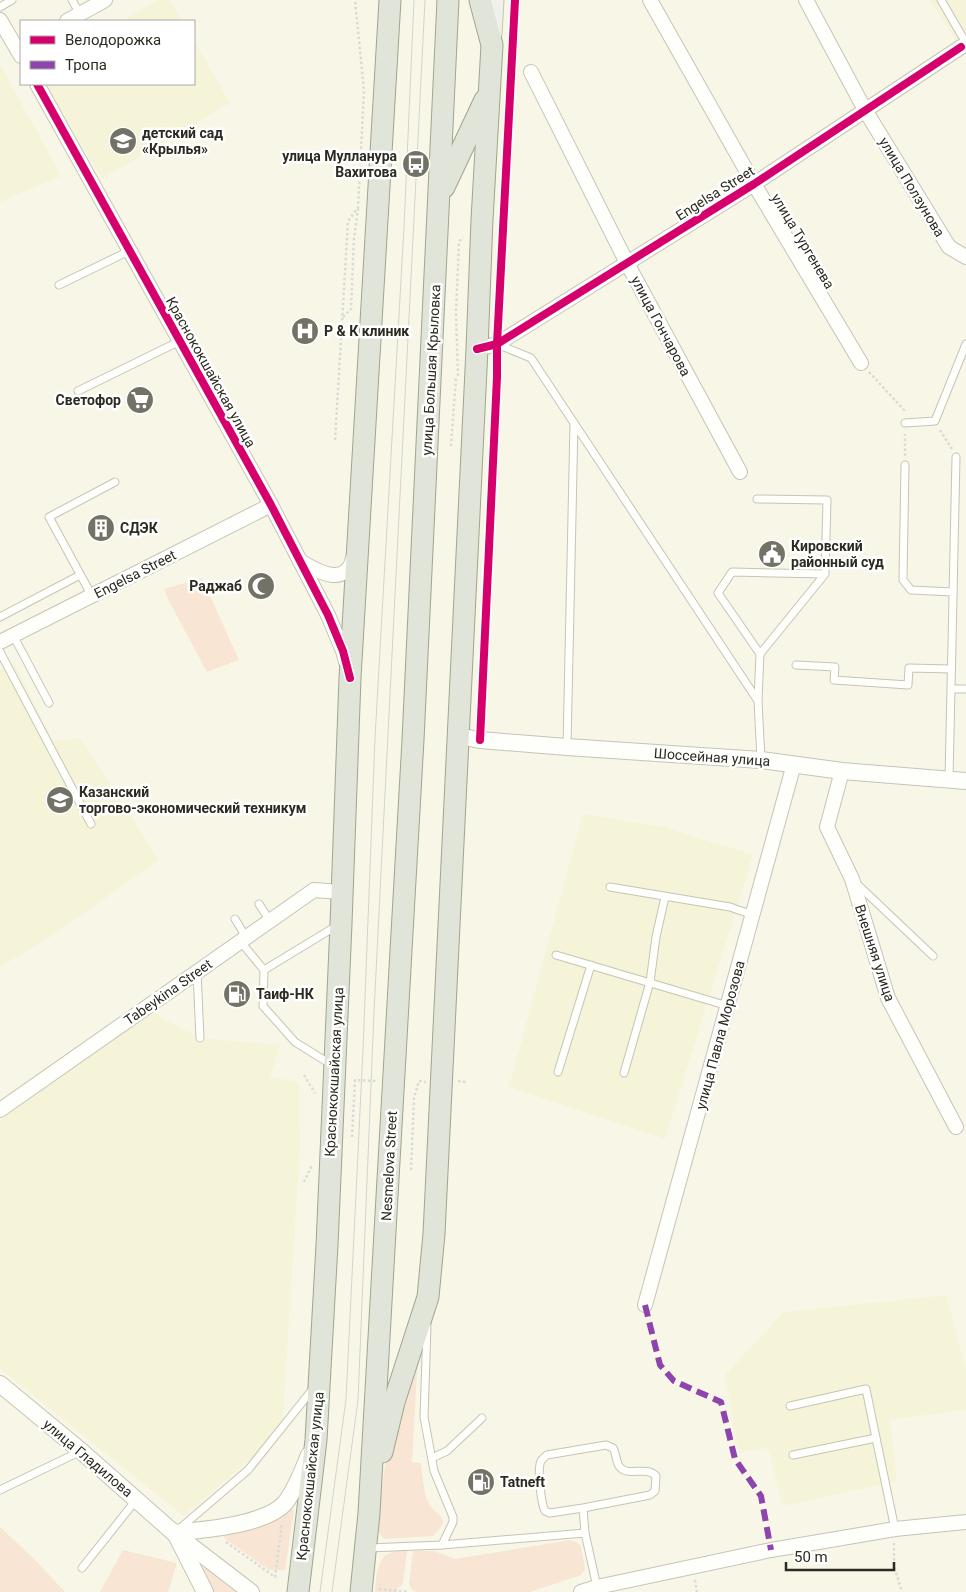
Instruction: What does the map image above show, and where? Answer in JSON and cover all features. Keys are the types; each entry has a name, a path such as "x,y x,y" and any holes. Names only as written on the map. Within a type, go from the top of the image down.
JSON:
{"main road":[{"path":"350,678 390,0"},
{"name":"улица Большая Крыловка","path":"413,740 448,0"},
{"path":"480,0 492,45"},
{"path":"369,1513 394,1402 428,1297 434,1234 458,736 487,347 482,220 494,0"},
{"path":"440,196 490,90"},
{"name":"Краснококшайская улица","path":"298,1592 316,1440 341,924 350,678"},
{"name":"Nesmelova Street","path":"368,1590 365,1548 369,1513 413,740"}],"street":[{"path":"69,20 105,0"},
{"name":"улица Тургенева","path":"650,0 754,184 861,363"},
{"name":"улица Ползунова","path":"806,0 865,110 949,247 966,257"},
{"path":"0,20 20,51"},
{"name":"Engelsa Street","path":"487,347 754,184 964,45"},
{"name":"улица Гончарова","path":"531,72 627,263 740,472"},
{"name":"Краснококшайская улица","path":"38,85 300,561 338,639 350,678"},
{"name":"Engelsa Street","path":"0,642 270,505"},
{"path":"300,561 324,574 339,574 346,570 353,560 358,519"},
{"name":"Шоссейная улица","path":"458,736 480,740 567,747 762,760 842,771 966,781"},
{"name":"улица Павла Морозова","path":"645,1306 794,764"},
{"name":"Внешняя улица","path":"842,771 827,827 852,879 888,998 956,1127"},
{"name":"Tabeykina Street","path":"0,1110 314,890 341,892"},
{"name":"улица Гладилова","path":"0,1384 82,1451 174,1533 251,1592"},
{"path":"205,1592 174,1533 217,1528 250,1521 266,1515 283,1505 295,1488 316,1440"},
{"path":"582,1592 597,1587 771,1550 895,1529 966,1522"}],"lane":[{"path":"0,7 12,0"},
{"path":"72,0 80,14"},
{"path":"940,0 964,45"},
{"path":"59,285 130,251"},
{"path":"78,390 180,341"},
{"path":"905,423 934,421 966,344"},
{"path":"487,347 531,358 758,701"},
{"path":"567,747 574,423"},
{"path":"949,780 956,457"},
{"path":"905,464 903,580 911,590 953,592"},
{"path":"92,596 49,517 115,482"},
{"path":"757,499 827,500 825,574 760,654 758,701 762,760"},
{"path":"760,654 718,593 732,572 825,574"},
{"path":"0,616 80,575"},
{"path":"13,636 49,704"},
{"path":"0,652 91,824"},
{"path":"796,665 835,667 834,680 908,685 909,668 951,669"},
{"path":"951,688 966,688"},
{"path":"852,879 933,956"},
{"path":"610,887 730,907 753,915"},
{"path":"624,1072 650,982 656,937 665,896"},
{"path":"259,904 270,920"},
{"path":"235,919 243,939 264,970 263,1006 295,1042 334,1066"},
{"path":"264,970 341,924"},
{"path":"556,955 728,1006"},
{"path":"558,1072 591,965"},
{"path":"197,972 200,1038"},
{"path":"428,1297 424,1417 434,1471 453,1516 453,1522 442,1545"},
{"path":"174,1533 248,1470 319,1382"},
{"path":"790,1406 866,1389 895,1529"},
{"path":"432,1458 447,1451 482,1418"},
{"path":"793,1455 876,1438"},
{"path":"606,1446 613,1448 621,1469 627,1471 650,1471 656,1476 655,1491 650,1495 584,1508 550,1513 545,1511 542,1504 540,1467 541,1460 547,1455 606,1446"},
{"path":"0,1490 82,1451"},
{"path":"82,1568 137,1500"},
{"path":"584,1508 585,1533 597,1587"},
{"path":"365,1548 442,1545 585,1533"}],"path":[{"path":"342,318 351,309 364,91 355,0"},
{"path":"480,740 496,387 487,347 515,0"},
{"path":"335,440 348,222 358,208"},
{"path":"456,314 459,242"},
{"path":"861,363 904,410 905,464"},
{"path":"451,446 456,376"},
{"path":"934,421 956,457"},
{"path":"304,1075 316,1093"},
{"path":"352,1137 355,1080 377,1081"},
{"path":"411,1170 414,1098"},
{"path":"304,1182 312,1165"},
{"path":"219,1536 275,1577 283,1517"},
{"path":"895,1529 894,1566 902,1592"},
{"path":"368,1590 408,1592"}],"shaded area":[{"path":"158,0 170,0 181,20 124,20"},
{"path":"930,0 966,0 966,52 957,42"},
{"name":"детский сад «Крылья»","path":"195,43 230,103 102,179 47,85 195,85"},
{"path":"0,64 61,176 0,202"},
{"path":"202,578 239,660 207,672 164,589"},
{"name":"Казанский торгово-экономический техникум","path":"14,663 53,740 81,739 159,860 47,939 0,967 0,670"},
{"path":"583,814 665,827 753,855 665,1139 509,1087"},
{"path":"150,1012 200,1038 280,1045 270,1077 299,1082 300,1148 282,1432 184,1516 0,1369 0,1121"},
{"path":"946,1295 966,1370 966,1410 890,1420 897,1481 783,1506 768,1448 738,1453 725,1375 784,1312"},
{"path":"418,1355 412,1462 421,1463 423,1483 428,1502 443,1520 433,1536 384,1539 376,1529 388,1445"},
{"path":"290,1505 294,1511 285,1570 269,1570 224,1538 224,1536"},
{"path":"0,1527 32,1557 65,1592 0,1592"},
{"path":"570,1540 581,1546 585,1569 581,1575 530,1592 417,1592 412,1590 409,1584 413,1551 434,1551 455,1559"},
{"path":"123,1550 177,1563 168,1592 100,1592"},
{"path":"398,1550 407,1551 403,1584 398,1588 397,1592 375,1592 380,1563 386,1555"},
{"path":"203,1568 236,1592 213,1592 202,1571"}],"tram line":[{"path":"320,1592 346,1399 363,1050 375,738 404,227 414,0"},
{"path":"332,1592 358,1400 374,1012 425,0"}],"marked path":[{"path":"645,1305 660,1365 674,1381 721,1402 735,1459 761,1496 771,1550"}],"cycle path":[{"path":"480,740 497,344 515,0"},
{"path":"477,349 497,344 754,184 961,47"},
{"path":"38,85 271,505 328,615 343,651 350,678"}],"place":[{"name":"детский сад «Крылья»","path":"123,141"},
{"name":"улица Мулланура Вахитова","path":"416,164"},
{"name":"Р & К клиник","path":"305,331"},
{"name":"Светофор","path":"140,400"},
{"name":"СДЭК","path":"101,528"},
{"name":"Кировский районный суд","path":"772,554"},
{"name":"Раджаб","path":"261,586"},
{"name":"Казанский торгово-экономический техникум","path":"60,800"},
{"name":"Таиф-НК","path":"237,994"},
{"name":"Tatneft","path":"481,1482"}]}
